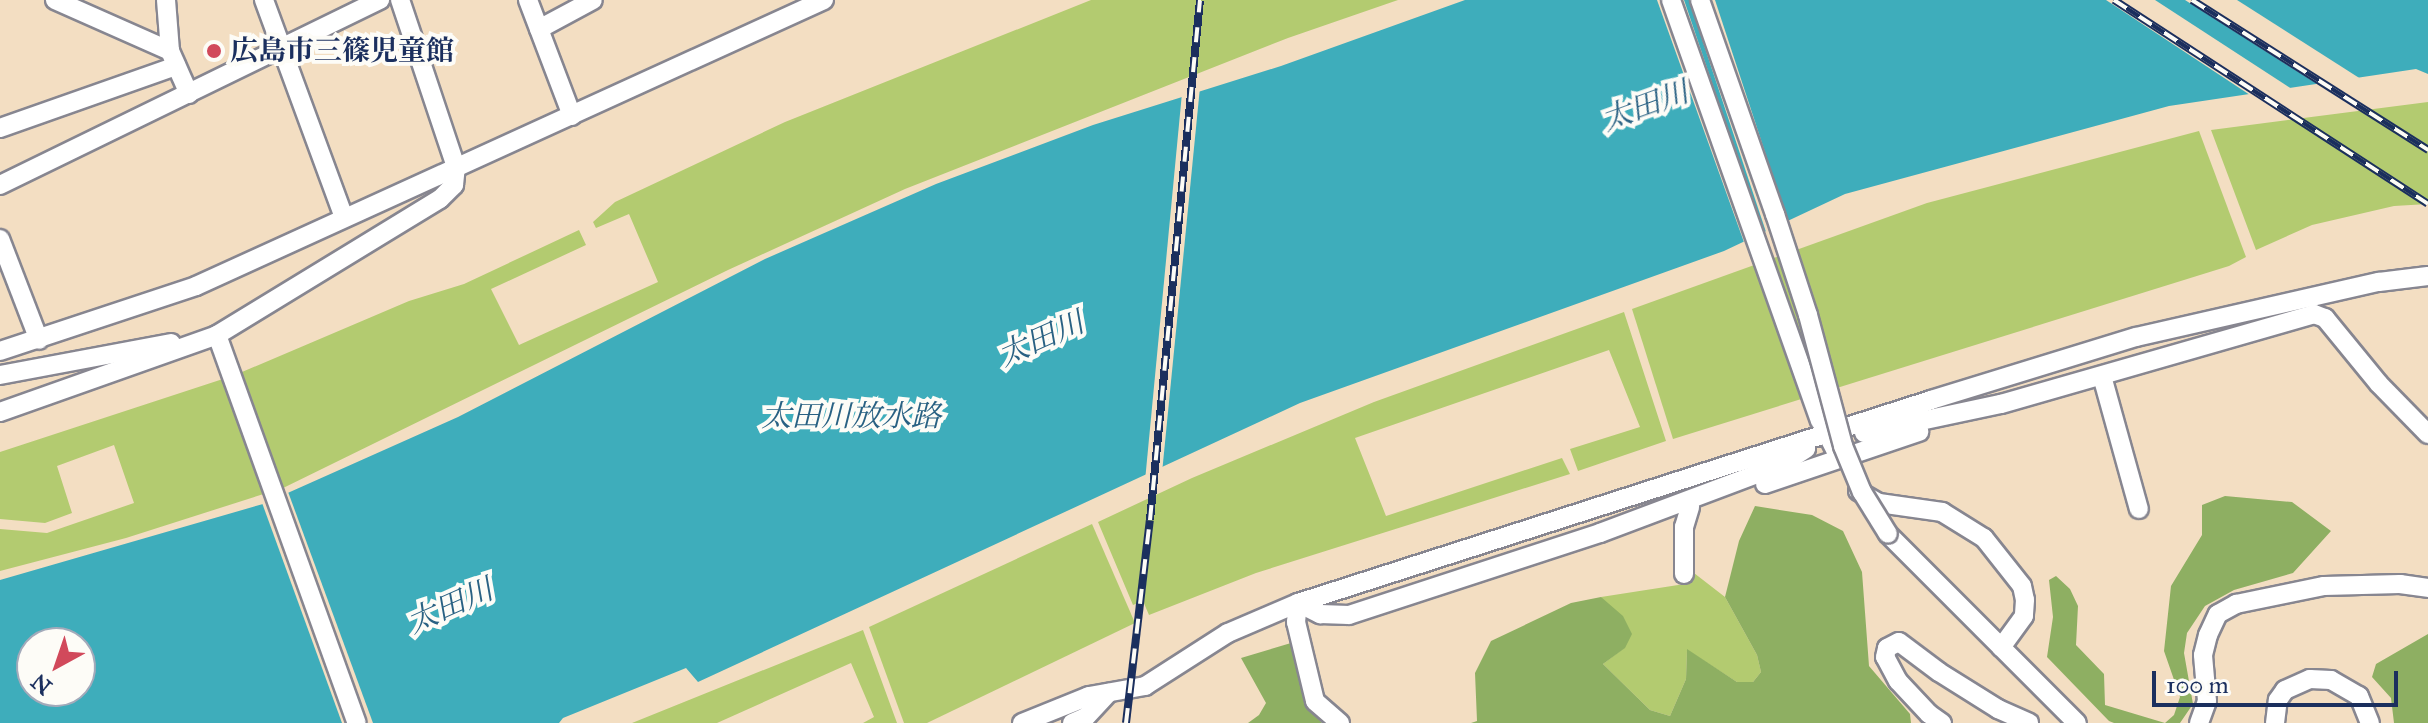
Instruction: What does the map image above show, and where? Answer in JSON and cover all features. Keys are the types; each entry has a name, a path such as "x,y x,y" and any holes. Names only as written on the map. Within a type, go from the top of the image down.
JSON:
{"street":[{"path":"55,0 173,58"},
{"path":"166,0 173,58 189,94"},
{"path":"264,0 344,217"},
{"path":"0,185 380,0"},
{"path":"0,412 220,342 440,199 454,185 456,167 400,0"},
{"path":"528,0 572,116"},
{"path":"539,29 593,0"},
{"path":"1671,0 1832,443 1854,487 1865,498 1942,512 1984,538 2014,574 2025,600 2024,616 2001,648"},
{"path":"1700,0 1794,272 1843,446 1862,492 1888,534 2077,723"},
{"path":"0,351 196,286 817,1"},
{"path":"0,128 173,58"},
{"path":"0,239 7,275 39,340"},
{"path":"1600,533 1832,443 2136,337 2379,282 2428,276"},
{"path":"1298,603 1320,614 1349,615 2001,404 2314,314 2325,318 2379,384 2428,434"},
{"path":"0,375 220,342"},
{"path":"220,342 357,723"},
{"path":"2102,376 2139,509"},
{"path":"1022,723 1058,706 1145,686 1228,633 1298,603 1864,433 2001,404"},
{"path":"1684,574 1684,527 1690,507"},
{"path":"2199,723 2207,701 2203,655 2218,614 2236,604 2324,586 2400,584 2428,588"},
{"path":"1298,603 1296,622 1315,701 1340,723"},
{"path":"1942,723 1929,714 1898,681 1885,657 1887,648 1899,642 1939,672 1998,709 2029,723"},
{"path":"2275,723 2278,700 2285,690 2310,679 2331,680 2359,696 2370,723"},
{"path":"1072,723 1086,717 1108,693"}],"green space":[{"path":"1091,0 1398,0 1288,38 905,189 728,270 277,491 235,375 409,301 464,284 579,230 586,245 491,289 519,345 658,282 629,214 596,228 593,222 615,202 785,122"},
{"path":"2428,102 2428,204 2394,206 2312,225 2256,250 2211,130"},
{"path":"2199,131 2246,257 2229,266 1673,439 1632,309 1927,203"},
{"path":"1624,312 1666,441 1578,471 1570,449 1640,427 1609,350 1355,438 1386,516 1562,458 1570,474 1256,573 1149,615 1143,601 1133,605 1098,522 1192,478 1374,402"},
{"path":"229,377 270,492 126,538 0,571 0,529 47,533 134,503 114,445 57,466 72,513 45,523 0,519 0,452"},
{"path":"2225,496 2292,502 2331,531 2293,573 2234,590 2205,606 2187,633 2184,653 2193,704 2180,723 2165,723 2174,715 2180,697 2164,651 2171,586 2202,535 2202,505"},
{"path":"1755,506 1812,515 1843,531 1862,572 1869,666 1910,714 1911,723 1471,723 1477,721 1475,673 1491,641 1571,603 1601,597 1623,616 1632,634 1625,648 1603,664 1650,710 1670,716 1686,679 1687,649 1737,682 1753,682 1761,672 1757,655 1725,597 1739,541"},
{"path":"1092,524 1135,623 927,723 904,723 869,627"},
{"path":"1694,573 1725,597 1757,655 1761,672 1753,682 1737,682 1687,650 1686,679 1670,716 1650,710 1603,664 1624,648 1601,597 1691,583"},
{"path":"2056,576 2070,589 2078,606 2076,645 2104,674 2105,705 2165,723 2109,721 2047,657 2053,617 2049,580"},
{"path":"863,630 897,723 863,723 874,717 851,663 717,723 632,723"},
{"path":"2428,634 2428,723 2394,723 2391,698 2372,677 2376,664"},
{"path":"1291,643 1314,714 1322,723 1248,723 1259,715 1266,703 1241,658"}],"water":[{"name":"太田川放水路","path":"1465,0 2428,0 2428,74 2416,69 2169,106 1845,194 1724,251 1300,403 698,682 686,668 563,718 559,723 0,723 0,580 263,504 458,417 765,259 936,184 1093,125 1281,66"}],"pier":[{"path":"1657,0 1684,0 1764,236 1745,245"},
{"path":"1689,0 1715,0 1789,225 1767,235"},
{"path":"2106,0 2155,0 2295,91 2253,97"},
{"path":"2185,0 2237,0 2364,81 2322,87"},
{"path":"1200,87 1162,473 1145,481 1182,93"},
{"path":"287,489 373,723 342,723 261,500"}],"railway":[{"path":"1126,723 1150,520 1200,0"},
{"path":"2114,0 2428,204"},
{"path":"2192,0 2428,150"}],"place":[{"name":"広島市三篠児童館","path":"214,51"}],"water label":[{"name":"太田川","path":"1645,106"},
{"name":"太田川","path":"1041,339"},
{"name":"太田川","path":"450,606"}]}
